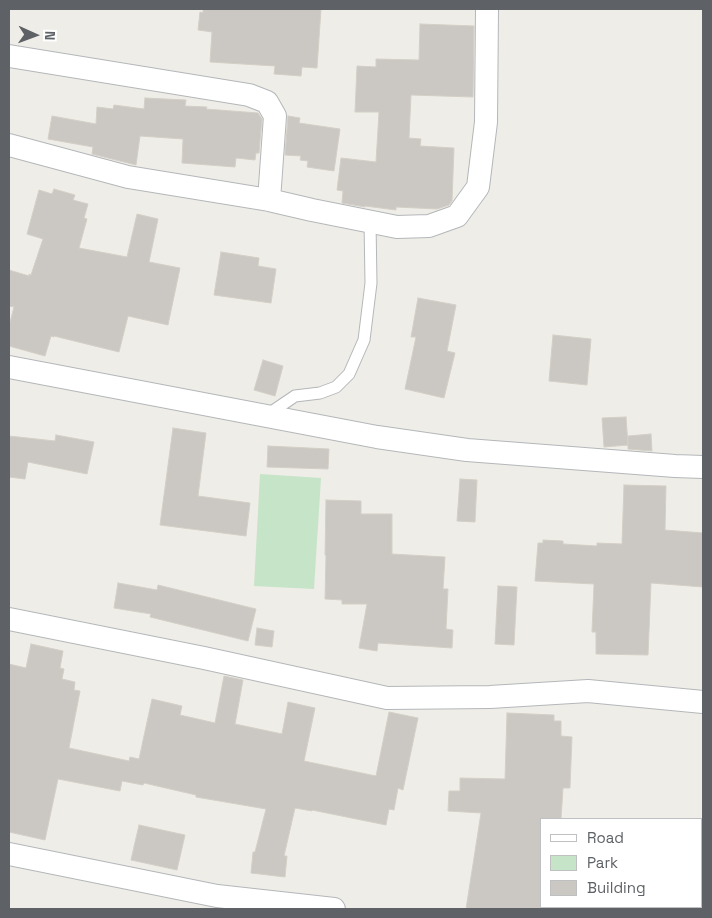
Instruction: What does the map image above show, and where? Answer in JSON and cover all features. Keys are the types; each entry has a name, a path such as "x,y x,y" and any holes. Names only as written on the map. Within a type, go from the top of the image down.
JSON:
{"street":[{"path":"9,145 128,177 270,200 397,227 429,226 457,216 478,187 486,122 487,9"},
{"path":"9,56 248,95 267,102 275,116 270,200"},
{"path":"9,367 377,437 467,450 703,467"},
{"path":"9,620 204,658 386,698 490,696 588,691 703,702"},
{"path":"9,854 217,896 334,909"}],"lane":[{"path":"266,416 295,396 320,393 336,387 348,374 364,340 371,283 370,222"}],"green space":[{"path":"260,474 321,478 314,589 254,586"}],"building":[{"path":"203,9 321,9 317,68 302,67 301,76 274,74 275,66 210,62 212,32 198,30 200,12 203,13"},
{"path":"420,24 474,26 473,97 411,95 409,138 421,139 420,146 454,148 452,201 449,205 437,209 396,207 396,210 342,203 343,191 337,190 341,158 376,162 379,112 355,112 357,66 376,67 376,59 419,60"},
{"path":"145,98 186,100 185,106 258,113 262,119 259,153 256,153 255,160 236,158 235,167 182,163 183,139 140,136 136,165 92,154 93,147 48,139 52,116 96,124 97,107 113,109 114,105 144,109"},
{"path":"288,116 300,118 299,123 340,129 334,171 307,167 308,161 300,160 301,156 285,155"},
{"path":"54,189 75,195 73,200 88,204 84,218 87,219 79,248 127,257 137,214 158,219 149,262 180,268 168,325 128,316 119,352 54,336 51,336 45,356 9,346 9,326 14,307 9,306 9,270 31,275 43,239 27,234 39,190 52,194"},
{"path":"221,252 259,258 258,266 276,269 271,303 214,295"},
{"path":"418,298 456,305 447,351 455,353 444,398 405,389 416,337 411,337"},
{"path":"553,335 591,339 587,385 549,381"},
{"path":"263,360 283,366 275,396 254,390"},
{"path":"626,417 628,445 604,447 602,418"},
{"path":"173,428 206,433 198,496 250,503 246,536 160,525"},
{"path":"651,434 652,451 628,449 628,436"},
{"path":"56,435 94,442 87,474 28,462 25,479 9,477 9,436 55,441"},
{"path":"268,446 329,449 328,469 267,467"},
{"path":"460,479 477,480 475,522 457,521"},
{"path":"624,485 666,486 665,530 703,533 703,587 651,583 648,655 596,654 596,632 592,632 594,584 535,581 538,543 543,543 543,540 563,541 563,544 597,546 597,543 622,544"},
{"path":"326,500 361,501 361,514 392,514 392,554 445,557 443,589 448,589 446,629 453,630 452,648 378,643 377,651 359,648 367,604 342,604 342,600 325,599"},
{"path":"118,583 157,590 158,585 256,609 248,641 150,617 151,614 114,608"},
{"path":"498,586 517,587 514,645 495,644"},
{"path":"257,628 274,631 272,647 255,645"},
{"path":"31,644 63,651 60,668 64,669 62,679 75,682 74,690 80,691 69,748 129,761 130,757 139,759 152,699 182,706 180,715 215,723 224,676 243,680 235,724 282,734 288,702 315,708 304,761 376,776 389,712 418,718 403,790 398,788 394,810 389,809 386,825 295,808 284,856 287,856 285,877 251,873 253,852 255,852 266,809 196,797 196,795 144,783 143,785 122,781 120,791 58,779 45,840 9,832 9,664 26,668"},
{"path":"507,713 554,715 554,721 561,721 561,736 572,737 570,788 563,788 561,818 540,818 541,909 466,909 481,813 448,811 449,791 460,791 460,778 505,779"},
{"path":"139,825 185,835 177,870 131,860"}]}
